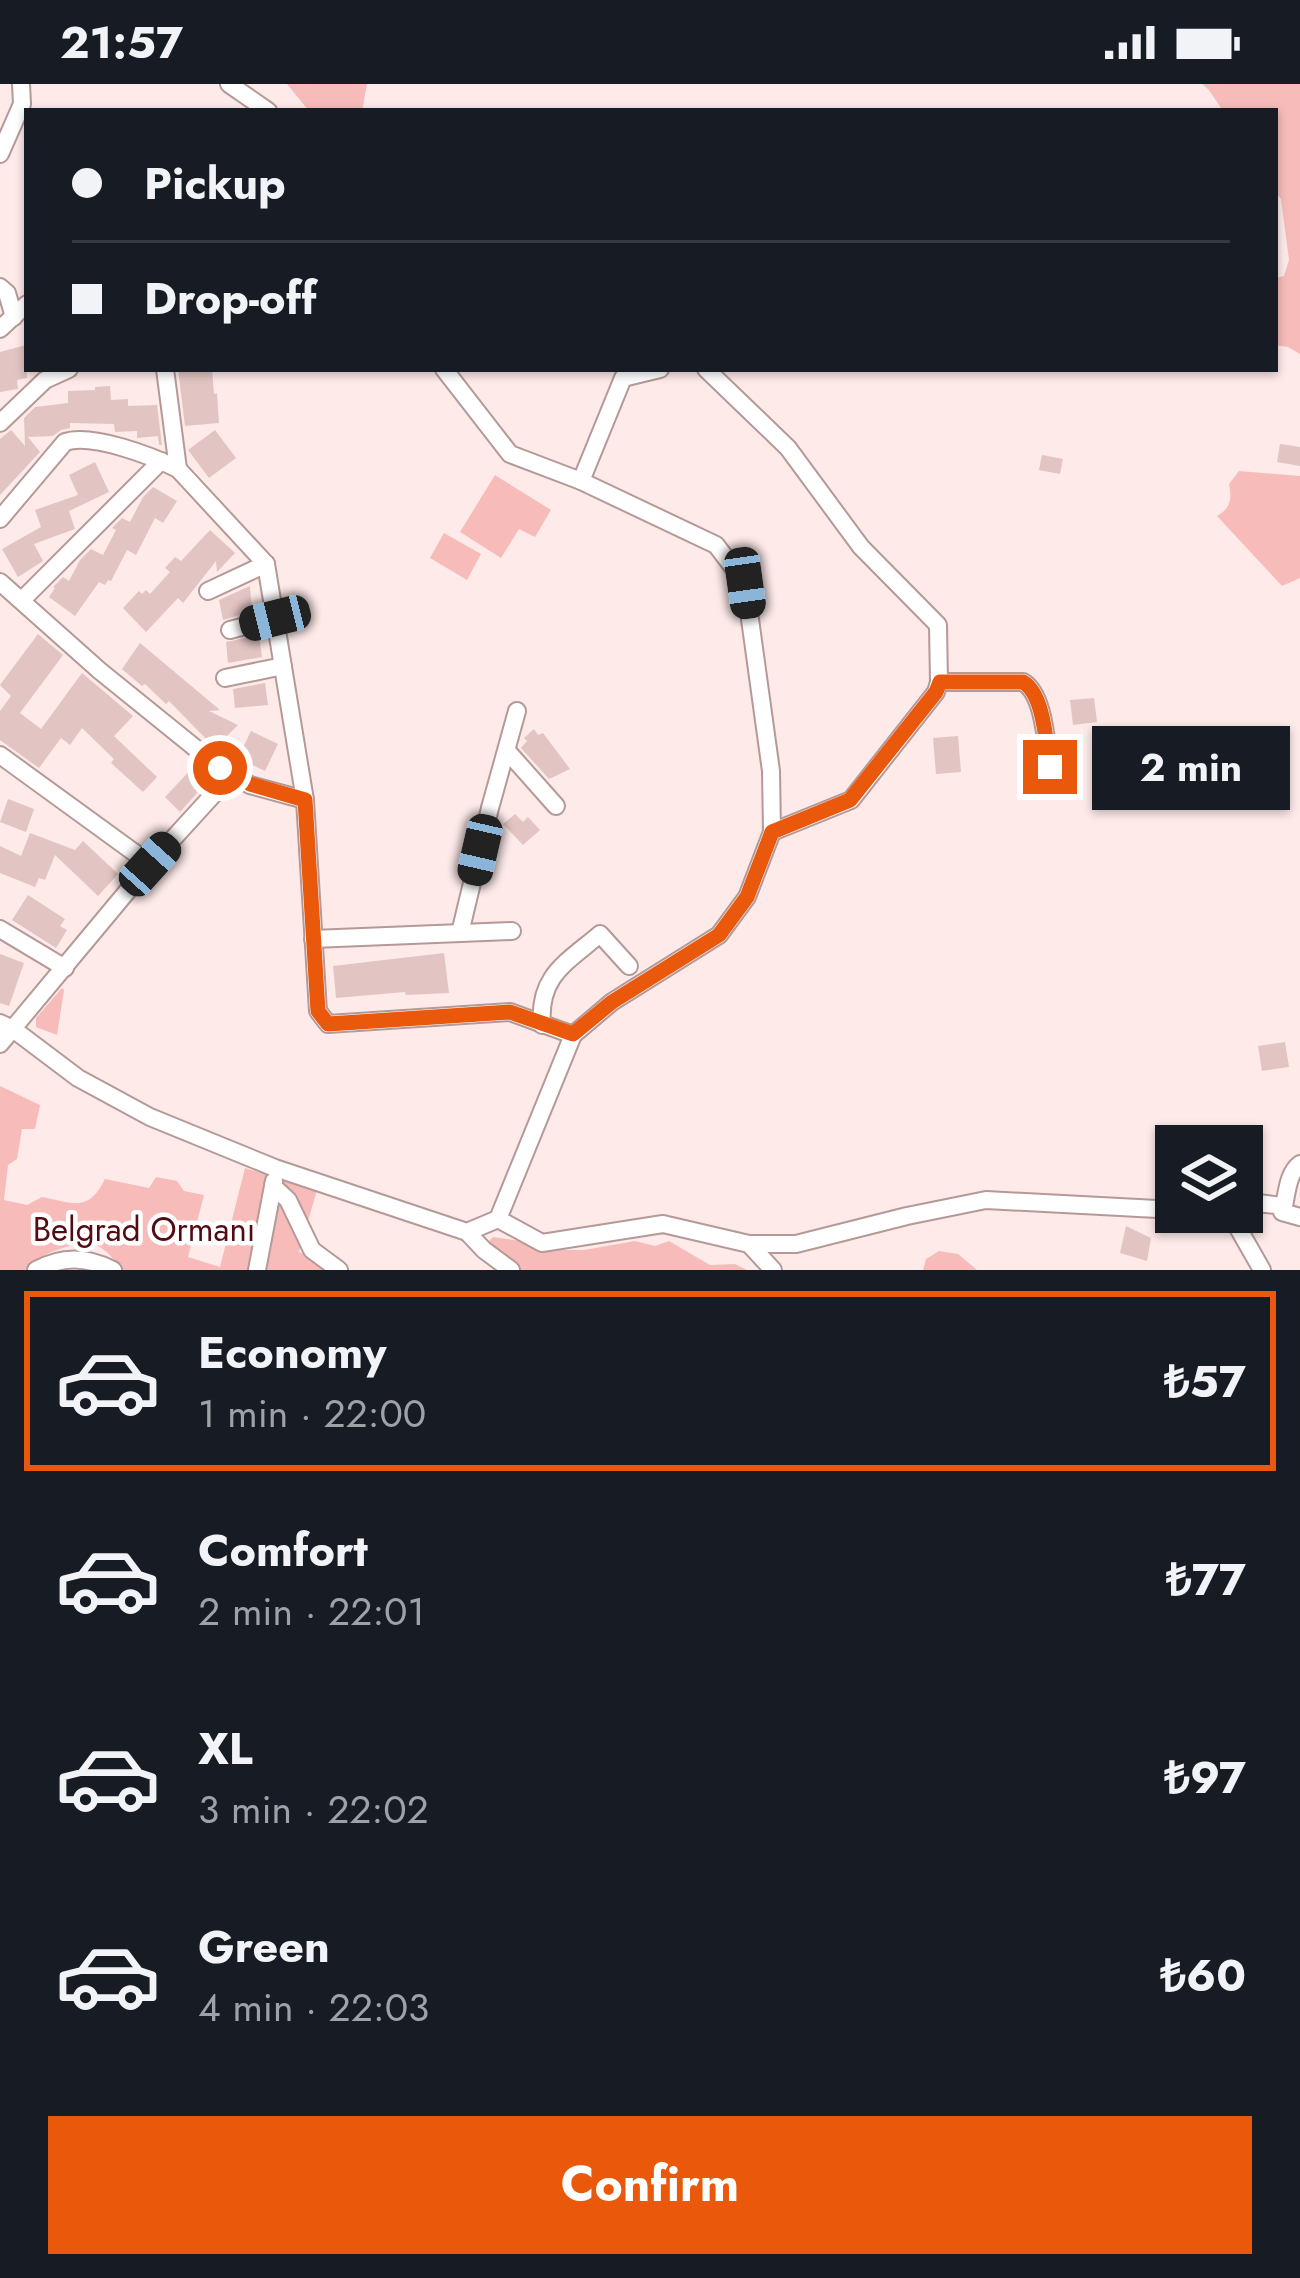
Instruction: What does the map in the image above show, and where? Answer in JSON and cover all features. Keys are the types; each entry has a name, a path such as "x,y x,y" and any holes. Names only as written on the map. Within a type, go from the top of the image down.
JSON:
{"street":[{"path":"0,154 22,104 20,84"},
{"path":"229,84 264,108"},
{"path":"0,287 7,293 14,316"},
{"path":"0,423 45,380 62,372"},
{"path":"165,372 170,465"},
{"path":"446,372 510,454 581,481 716,545 745,583 771,771 772,832 747,897 719,935 612,1002 573,1034 498,1219 467,1232"},
{"path":"581,481 622,378 647,372"},
{"path":"709,372 788,448 861,547 938,625 940,682 936,692 850,800 772,832"},
{"path":"0,519 64,442 76,438 170,465 266,564 305,800 318,1011 328,1024 510,1012 573,1034"},
{"path":"22,599 170,465"},
{"path":"208,591 266,564"},
{"path":"0,582 220,768 250,784 305,800"},
{"path":"230,629 275,618"},
{"path":"225,678 283,666"},
{"path":"940,682 1030,685 1037,696 1050,767"},
{"path":"460,933 517,711"},
{"path":"508,752 556,806"},
{"path":"0,755 150,864"},
{"path":"0,1044 6,1026 65,968 150,864 232,775"},
{"path":"0,929 65,968"},
{"path":"314,939 512,932"},
{"path":"542,1025 540,1002 555,972 600,934 629,966"},
{"path":"6,1026 78,1078 274,1177 467,1232 512,1270"},
{"path":"1300,1164 1288,1184 1282,1212 1300,1217"},
{"path":"257,1270 274,1177"},
{"path":"274,1177 311,1250 339,1270"},
{"path":"498,1219 542,1243 663,1224 749,1244 796,1244 986,1200 1155,1209"},
{"path":"1263,1204 1284,1206"},
{"path":"1242,1233 1262,1270"},
{"path":"749,1244 773,1270"},
{"path":"36,1270 56,1260 91,1260 112,1270"}],"green space":[{"path":"287,84 367,84 363,108 307,108"},
{"path":"1202,84 1300,84 1300,354 1278,345 1278,277 1284,276 1289,260 1278,195 1278,108 1221,108"},
{"path":"1239,471 1300,476 1300,578 1282,586 1217,516 1228,506 1229,484"},
{"path":"495,475 551,510 535,537 519,529 501,558 460,532"},
{"path":"444,533 481,554 467,580 430,558"},
{"path":"62,988 57,1035 36,1027 36,1018"},
{"name":"Belgrad Ormanı","path":"0,1086 40,1105 35,1129 22,1129 17,1159 8,1165 4,1200 27,1205 42,1197 79,1203 92,1197 105,1179 149,1188 156,1177 177,1181 184,1191 204,1195 188,1257 220,1267 245,1168 317,1190 299,1252 333,1270 122,1270 102,1249 88,1244 50,1253 25,1270 0,1270"},
{"path":"493,1237 553,1250 635,1241 655,1246 669,1241 710,1265 735,1264 747,1270 520,1270 494,1251 489,1241"},
{"path":"939,1251 958,1254 977,1270 923,1270 926,1259"}],"building":[{"path":"24,346 27,378 17,380 18,389 0,392 0,352"},
{"path":"178,372 212,372 219,423 185,426"},
{"path":"110,386 111,400 128,399 128,406 157,405 162,445 158,436 137,438 137,431 115,432 114,424 70,423 70,428 53,436 28,437 40,452 0,495 0,439 11,430 25,446 24,418 35,407 68,403 68,391"},
{"path":"215,430 236,458 209,478 188,450"},
{"path":"1280,444 1300,447 1300,466 1277,462"},
{"path":"1042,455 1063,459 1060,474 1039,470"},
{"path":"95,462 109,492 69,511 75,529 34,544 43,561 18,577 2,549 41,527 35,510 78,495 69,475"},
{"path":"153,487 177,501 163,523 155,518 136,555 127,550 111,581 99,582 75,616 49,597 63,577 69,581 91,549 103,555 116,530 112,528 122,518 130,522"},
{"path":"210,530 235,553 217,572 216,561 183,603 178,598 146,632 123,608 139,591 150,594 170,572 165,568 175,557 181,561"},
{"path":"250,586 252,611 223,620 219,600"},
{"path":"38,634 63,655 20,713 41,729 82,673 133,716 114,736 157,777 143,792 82,728 70,745 61,738 39,768 0,740 0,711 11,696 0,685"},
{"path":"259,635 262,657 228,663 226,642"},
{"path":"140,643 220,710 209,711 238,725 215,748 169,701 166,704 122,669"},
{"path":"265,683 268,705 235,708 233,689"},
{"path":"1094,698 1097,722 1073,725 1070,700"},
{"path":"534,729 538,735 543,733 570,769 549,779 521,748"},
{"path":"251,731 278,744 265,771 238,758"},
{"path":"958,736 961,772 936,774 933,738"},
{"path":"194,766 209,780 180,812 165,797"},
{"path":"8,799 34,809 26,832 0,822"},
{"path":"515,814 523,822 528,817 540,830 523,845 503,824"},
{"path":"30,833 75,850 83,841 118,874 98,896 55,855 45,880 39,878 35,887 0,873 0,846 21,856"},
{"path":"28,895 65,919 60,926 67,930 56,948 12,920"},
{"path":"444,953 449,993 336,998 333,966"},
{"path":"0,954 24,963 9,1006 0,1003"},
{"path":"1285,1042 1289,1067 1262,1071 1258,1046"},
{"path":"1126,1226 1151,1238 1147,1261 1120,1253"}],"route":[{"path":"220,768 250,784 305,800 318,1011 328,1024 510,1012 573,1034 612,1002 719,935 747,897 772,832 850,800 940,682 1030,685 1037,696 1050,767"}]}
